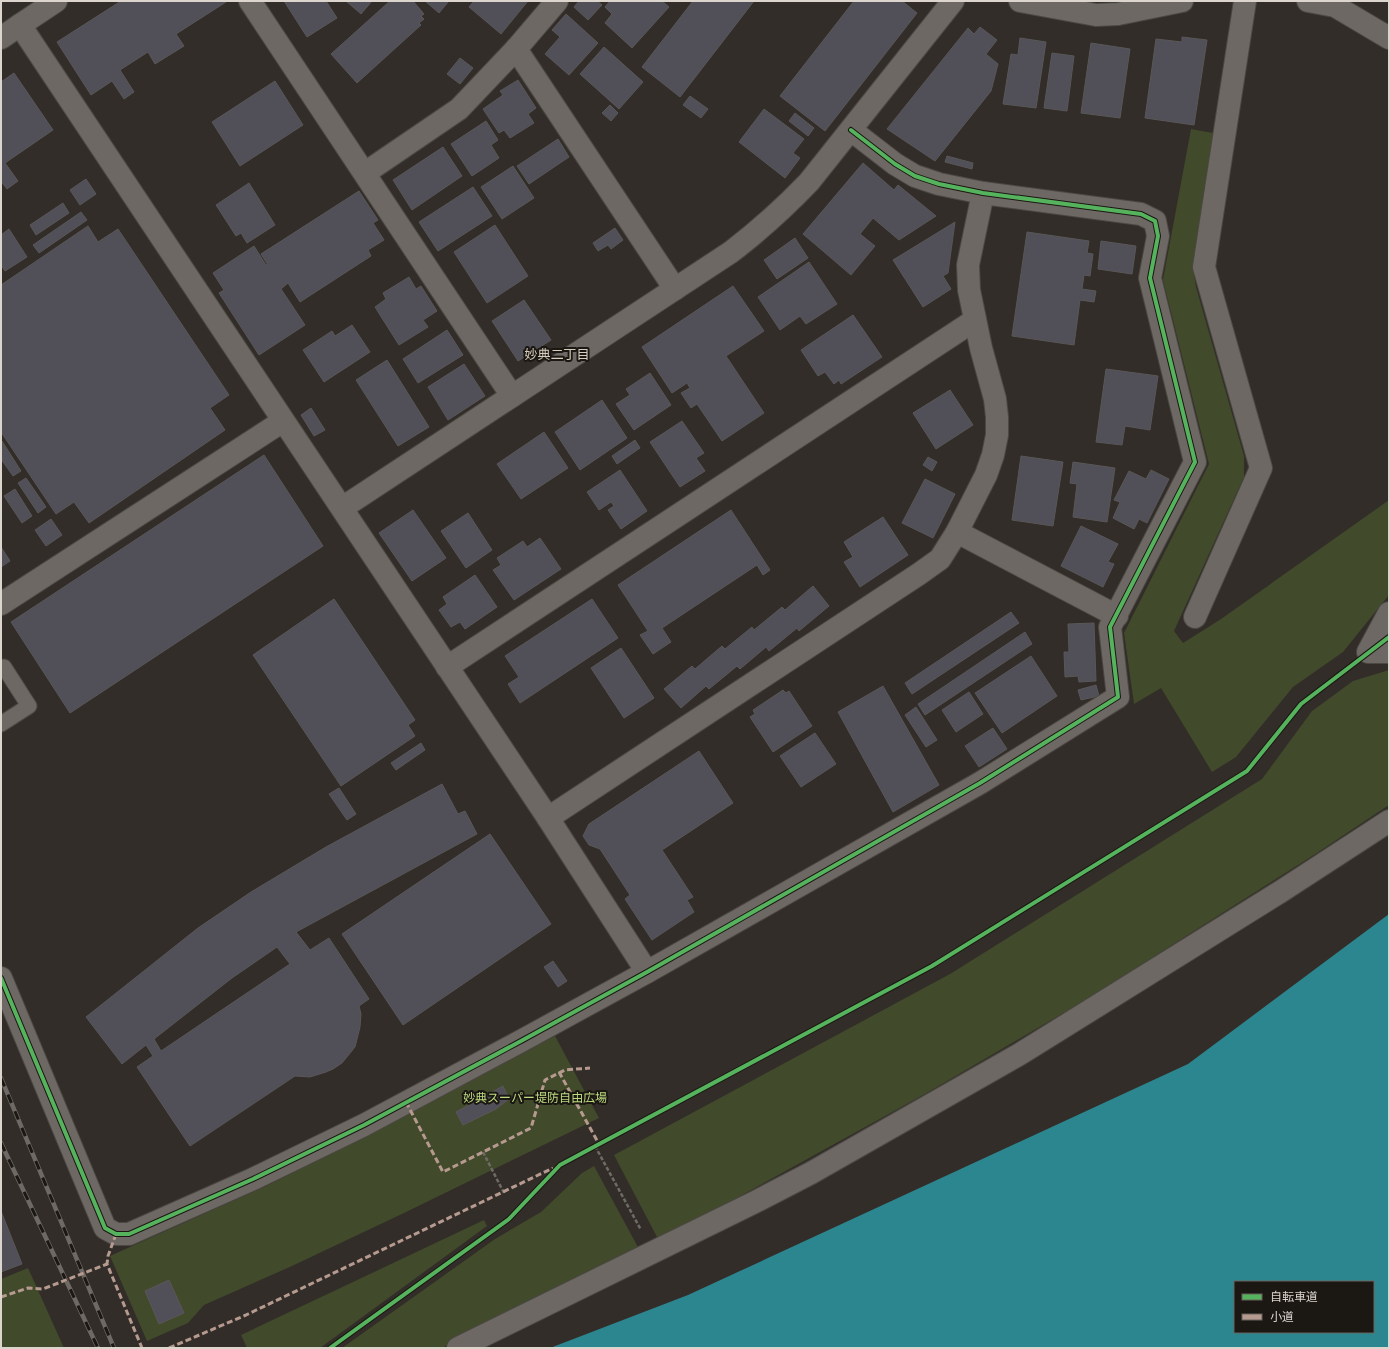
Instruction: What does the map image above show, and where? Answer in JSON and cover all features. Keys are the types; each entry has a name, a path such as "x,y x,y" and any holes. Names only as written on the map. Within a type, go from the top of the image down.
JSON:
{"street":[{"path":"1,38 56,1"},
{"path":"250,1 512,396"},
{"path":"365,173 459,109 516,49 558,1"},
{"path":"342,508 731,252 759,231 786,207 809,182 953,1"},
{"path":"1020,1 1096,15 1118,14 1182,1"},
{"path":"1195,617 1261,468 1204,267 1245,1"},
{"path":"1308,1 1335,6 1389,38"},
{"path":"20,25 548,818 647,972"},
{"path":"516,49 675,289"},
{"path":"1,978 105,1228 116,1234 129,1234 253,1178 364,1125 647,972 980,783 1118,697 1110,627 1195,462 1150,278 1158,236 1155,220 1141,214 983,192 939,184 915,176 895,164 851,130"},
{"path":"548,818 940,559 957,532 986,475 993,455 997,435 995,399 968,290 968,265 983,192"},
{"path":"447,667 975,320"},
{"path":"1,604 283,421"},
{"path":"957,532 1117,616"},
{"path":"1379,652 1389,613"},
{"path":"458,1348 810,1173 1020,1054 1280,892 1389,821"}],"lane":[{"path":"1,669 4,667 29,706 1,724"}],"path":[{"path":"330,1348 510,1219 560,1165 932,966 1247,771 1301,704 1379,652"},
{"path":"595,1146 652,1252"},
{"path":"483,1152 504,1192"}],"green space":[{"path":"1191,129 1213,133 1193,266 1196,287 1244,456 1244,477 1174,631 1183,643 1221,619 1389,500 1389,595 1343,652 1293,687 1236,757 1212,772 1161,688 1134,704 1124,633 1209,464 1163,280"},
{"path":"1389,670 1389,805 1317,853 1084,1001 925,1094 735,1199 658,1239 614,1155 950,974 1262,779 1312,711 1353,681"},
{"name":"妙典スーパー堤防自由広場","path":"555,1036 599,1118 404,1213 292,1266 204,1305 188,1323 147,1341 110,1256 266,1186 371,1133"},
{"path":"594,1166 639,1249 564,1289 442,1348 342,1348 495,1239 541,1212 582,1173"},
{"path":"484,1220 487,1226 320,1348 247,1348 241,1335"},
{"path":"28,1268 64,1348 1,1348 1,1279"}],"water":[{"path":"1389,914 1389,1348 550,1348 688,1295 1188,1064"}],"building":[{"path":"121,1 226,2 176,34 184,46 155,64 148,52 120,70 134,92 124,99 112,81 91,95 57,42"},
{"path":"284,1 326,1 337,18 307,37"},
{"path":"346,1 372,1 361,14"},
{"path":"390,1 413,1 424,14 421,16 424,19 419,23 421,25 357,83 331,54"},
{"path":"425,1 449,1 439,13"},
{"path":"474,1 528,1 501,34 469,7"},
{"path":"579,1 597,1 602,5 588,20 574,7"},
{"path":"610,1 662,1 669,7 632,48 605,23 612,14 605,7"},
{"path":"693,1 754,1 680,97 642,67"},
{"path":"854,1 902,1 917,13 825,131 780,96"},
{"path":"566,14 598,43 569,75 545,54 560,37 552,30"},
{"path":"980,27 997,40 986,54 998,64 991,91 935,161 887,129 968,28 974,34"},
{"path":"1182,37 1207,40 1194,125 1145,118 1156,39 1182,42"},
{"path":"1020,38 1046,42 1036,108 1003,104 1011,54 1018,55"},
{"path":"1091,43 1130,49 1120,118 1081,113"},
{"path":"604,47 643,82 619,109 580,74"},
{"path":"1052,53 1074,56 1067,111 1044,108"},
{"path":"460,58 473,68 460,84 447,74"},
{"path":"14,73 53,130 5,163 18,181 7,189 1,181 1,82"},
{"path":"518,80 536,108 528,114 534,123 510,138 504,130 499,133 483,109 503,95 500,91"},
{"path":"275,81 303,125 240,166 212,122"},
{"path":"690,96 708,109 701,118 683,105"},
{"path":"610,105 618,113 611,121 602,113"},
{"path":"764,109 804,139 793,153 800,158 785,178 739,142"},
{"path":"795,113 814,128 808,136 789,121"},
{"path":"486,121 498,140 491,145 499,158 472,176 451,144"},
{"path":"558,139 569,157 529,184 517,166"},
{"path":"443,147 462,176 412,210 393,180"},
{"path":"947,156 973,163 972,169 945,162"},
{"path":"863,163 894,190 898,185 936,216 899,240 873,218 860,234 875,246 851,275 803,234"},
{"path":"513,166 534,198 502,219 481,187"},
{"path":"86,179 96,194 80,205 70,190"},
{"path":"249,183 275,225 247,243 241,233 236,236 216,205"},
{"path":"473,187 492,216 438,251 419,222"},
{"path":"359,191 378,220 373,223 384,240 368,250 371,256 300,302 288,283 281,289 305,325 259,355 219,293 224,290 213,273 254,246 266,265 268,265 261,254"},
{"path":"63,203 69,213 36,235 30,225"},
{"path":"81,212 87,220 39,253 33,245"},
{"path":"955,222 948,273 943,276 951,289 923,307 893,260"},
{"path":"495,225 528,276 487,303 454,252"},
{"path":"88,226 98,242 118,229 229,395 210,408 225,430 89,523 74,502 56,514 1,432 1,285"},
{"path":"615,228 623,240 611,249 608,245 598,251 593,243"},
{"path":"9,229 27,257 5,271 1,265 1,235"},
{"path":"1027,232 1089,241 1087,253 1093,254 1090,276 1084,275 1082,289 1096,291 1094,302 1080,300 1074,345 1012,336"},
{"path":"795,238 808,258 777,279 764,260"},
{"path":"1101,241 1136,246 1132,274 1098,269"},
{"path":"809,262 837,304 806,324 800,316 780,330 758,297"},
{"path":"409,277 416,289 421,286 437,311 423,320 428,327 399,345 375,307 386,299 383,293"},
{"path":"733,286 764,331 726,356 764,413 722,441 697,404 691,408 681,393 690,388 687,383 672,393 642,347"},
{"path":"524,300 551,340 518,361 492,321"},
{"path":"853,315 882,357 841,384 839,380 834,384 825,372 818,376 801,350"},
{"path":"352,325 370,352 324,382 303,350 332,331 335,336"},
{"path":"447,330 463,355 418,383 403,359"},
{"path":"387,360 429,427 398,446 356,380"},
{"path":"464,364 485,396 448,420 428,387"},
{"path":"1106,369 1158,376 1150,430 1125,426 1122,445 1096,442"},
{"path":"650,373 671,405 634,430 616,404 630,395 626,389"},
{"path":"950,390 973,425 936,449 913,413"},
{"path":"602,400 627,438 580,470 555,432"},
{"path":"311,408 325,430 314,436 301,415"},
{"path":"682,421 704,453 696,458 705,471 680,487 650,442"},
{"path":"544,432 568,468 521,499 497,464"},
{"path":"635,440 640,448 617,464 612,456"},
{"path":"2,441 21,471 13,476 1,459"},
{"path":"264,455 323,546 70,713 11,622"},
{"path":"1021,456 1063,462 1053,526 1012,520"},
{"path":"928,457 937,462 932,471 923,465"},
{"path":"1073,462 1115,468 1107,522 1073,517 1077,484 1070,483"},
{"path":"620,470 647,511 621,529 608,510 614,506 611,502 599,510 587,492"},
{"path":"1151,470 1169,479 1147,523 1139,519 1134,529 1113,518 1120,502 1114,500 1129,471 1146,479"},
{"path":"26,478 46,507 38,513 18,483"},
{"path":"925,479 955,494 933,538 902,523"},
{"path":"15,489 32,516 22,523 4,496"},
{"path":"413,510 446,558 412,581 379,533"},
{"path":"731,510 770,570 763,575 757,565 662,628 671,642 653,654 640,635 648,631 618,585"},
{"path":"468,513 492,550 466,568 441,531"},
{"path":"883,517 908,555 860,587 844,562 853,557 844,542"},
{"path":"51,519 62,535 46,546 35,530"},
{"path":"1081,526 1118,544 1108,562 1114,564 1103,587 1061,566"},
{"path":"540,538 561,569 514,600 493,570 501,565 497,558 523,541 527,547"},
{"path":"1,547 10,561 1,567"},
{"path":"475,575 497,607 465,629 460,622 451,627 439,610 447,604 443,597"},
{"path":"813,586 829,606 799,631 797,628 769,651 766,647 740,669 737,666 709,689 706,686 681,708 664,689 692,666 695,669 722,646 725,649 752,627 754,630 782,607 785,610"},
{"path":"334,599 415,720 408,725 415,736 341,786 253,655"},
{"path":"592,599 618,638 520,703 508,684 519,677 505,656"},
{"path":"1011,612 1019,623 912,694 905,683"},
{"path":"1094,623 1096,681 1079,682 1078,676 1065,677 1064,652 1069,652 1068,624"},
{"path":"1025,632 1032,644 925,715 918,704"},
{"path":"621,648 654,698 624,718 591,668"},
{"path":"1031,656 1057,696 1002,733 975,693"},
{"path":"1096,685 1099,696 1081,700 1078,690"},
{"path":"883,686 939,785 893,812 838,712"},
{"path":"783,690 786,693 789,691 812,726 773,752 750,717 755,714 753,710"},
{"path":"969,692 983,714 956,732 942,710"},
{"path":"916,707 937,740 926,747 905,715"},
{"path":"993,728 1007,749 979,767 965,746"},
{"path":"815,733 836,764 801,787 780,756"},
{"path":"421,743 425,750 396,770 391,763"},
{"path":"699,751 733,803 662,850 693,897 687,900 694,912 652,940 625,899 630,895 600,849 589,845 583,836 589,824"},
{"path":"442,784 458,814 465,811 477,834 296,932 310,950 329,938 369,999 359,1006 361,1014 360,1027 355,1047 342,1063 333,1069 310,1077 295,1076 190,1146 137,1067 153,1056 146,1045 122,1064 86,1017 198,928 251,892 326,847","holes":["277,947 290,964 161,1051 154,1039 232,978"]},
{"path":"339,788 356,814 347,820 329,794"},
{"path":"490,834 551,924 403,1025 342,934"},
{"path":"553,961 567,981 558,987 544,967"},
{"path":"503,1086 509,1099 496,1109 463,1125 456,1112"},
{"path":"1,1211 22,1264 1,1272"},
{"path":"169,1280 184,1313 159,1324 145,1291"}],"railway":[{"path":"1,1078 114,1348"},
{"path":"1,1143 98,1348"}],"marked path":[{"path":"406,1102 443,1172 531,1128 545,1080 565,1070 590,1068"},
{"path":"559,1072 599,1144"},
{"path":"169,1348 246,1315 553,1168"},
{"path":"116,1234 108,1256 107,1264 142,1348"},
{"path":"1,1297 28,1288 43,1289 107,1264"}],"cycle path":[{"path":"1,978 105,1228 116,1234 129,1234 253,1179 364,1125 521,1041 647,972 980,783 1118,697 1110,627 1195,462 1150,278 1158,236 1155,221 1141,214 983,193 939,184 915,176 895,164 851,130"},
{"path":"330,1348 509,1219 560,1165 932,966 1247,771 1301,704 1389,637"}],"district":[{"name":"妙典二丁目","path":"557,355"}]}
